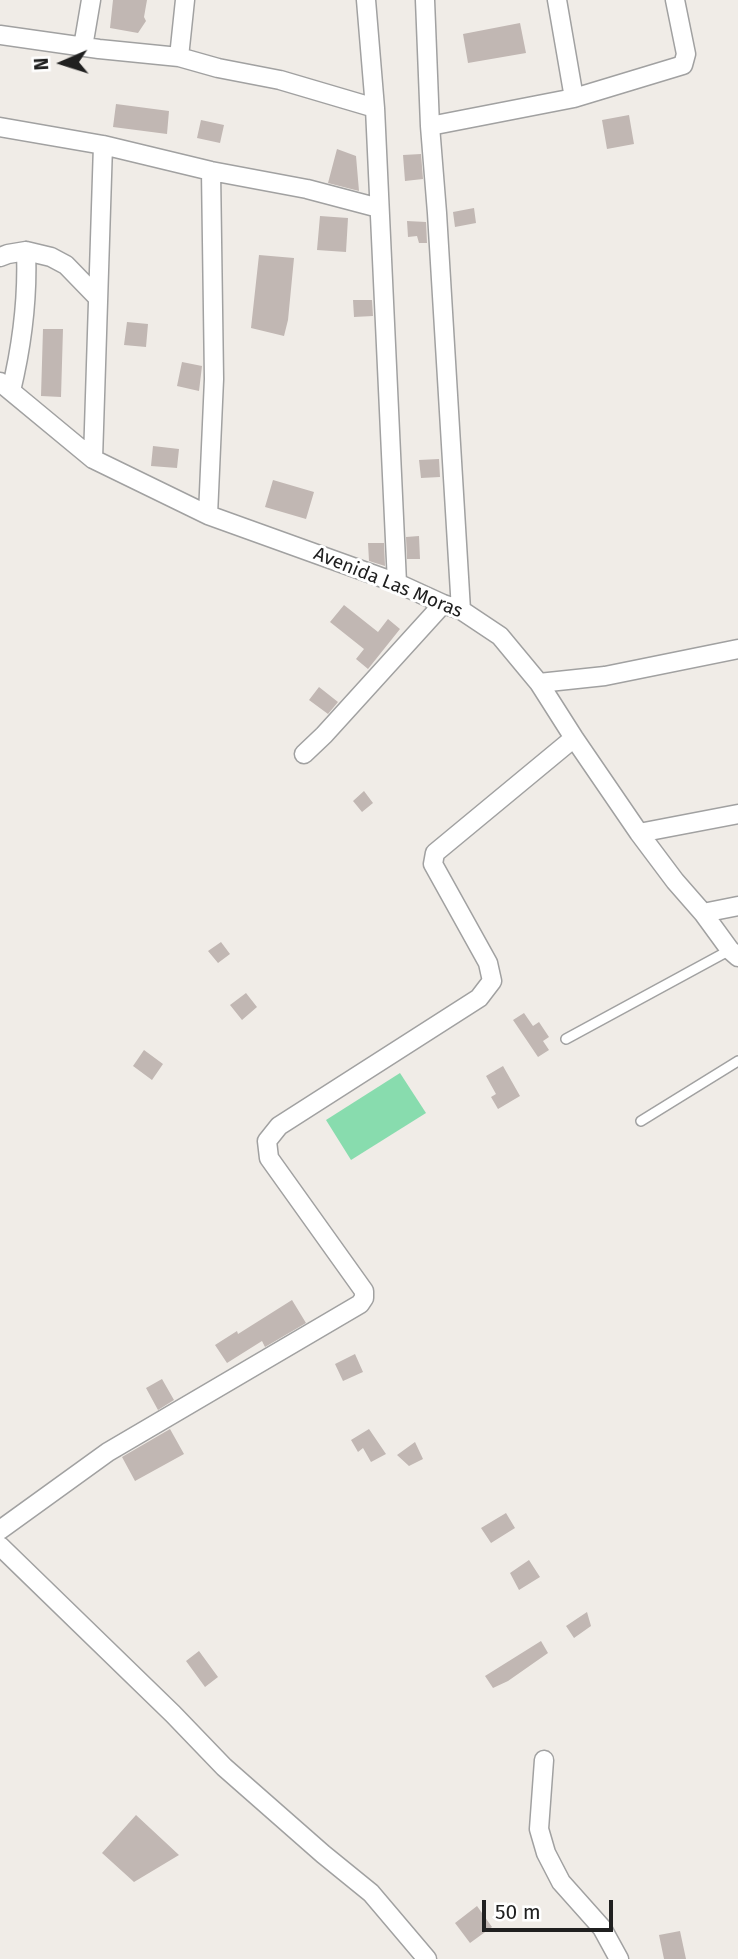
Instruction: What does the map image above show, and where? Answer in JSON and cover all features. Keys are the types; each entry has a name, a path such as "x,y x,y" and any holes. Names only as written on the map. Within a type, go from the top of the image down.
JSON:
{"street":[{"path":"83,47 91,0"},
{"path":"179,57 185,0"},
{"path":"366,0 375,108 397,583"},
{"path":"425,0 430,127 461,610"},
{"path":"557,0 574,98"},
{"path":"430,127 574,98 684,65 686,54 675,0"},
{"path":"0,35 179,57 280,80 375,108"},
{"path":"0,127 103,145 211,171 307,189 379,208"},
{"path":"93,459 103,145"},
{"path":"208,515 214,401 211,171"},
{"path":"0,257 26,251 51,257 66,265 98,298"},
{"path":"5,387 17,364 26,309 26,251"},
{"name":"Avenida Las Moras","path":"5,387 93,459 208,515 397,583 461,610 500,636 539,683 639,833 734,953"},
{"path":"304,754 443,604"},
{"path":"539,683 604,676 738,649"},
{"path":"0,1530 108,1452 360,1304 364,1291 269,1158 267,1141 279,1126 479,998 492,981 488,963 433,864 435,853 574,738"},
{"path":"639,833 738,814"},
{"path":"704,913 738,906"},
{"path":"0,1546 224,1767 370,1893 427,1959"},
{"path":"544,1760 539,1829 546,1853 561,1882 602,1928 620,1959"}],"lane":[{"path":"566,1039 734,953"},
{"path":"641,1121 738,1061"}],"green space":[{"path":"400,1073 426,1113 351,1160 326,1120"}],"building":[{"path":"113,0 147,0 144,17 146,21 138,33 110,28"},
{"path":"520,23 526,53 468,63 463,34"},
{"path":"116,104 169,111 167,134 113,127"},
{"path":"629,115 634,144 607,149 602,120"},
{"path":"201,120 224,125 220,143 197,138"},
{"path":"337,149 356,156 359,191 328,183"},
{"path":"421,154 423,179 405,181 403,155"},
{"path":"474,208 476,223 455,227 453,212"},
{"path":"320,216 348,218 346,252 317,250"},
{"path":"407,221 426,222 427,243 419,243 417,236 408,237"},
{"path":"259,255 294,258 284,336 251,328"},
{"path":"353,300 372,300 373,316 354,317"},
{"path":"127,322 148,324 146,347 124,345"},
{"path":"43,329 63,329 61,397 41,396"},
{"path":"182,362 202,366 199,391 177,386"},
{"path":"153,446 179,449 177,468 151,466"},
{"path":"439,459 440,477 421,478 419,460"},
{"path":"273,480 314,492 306,519 265,507"},
{"path":"419,536 420,559 407,559 406,537"},
{"path":"368,543 384,543 385,566 369,561"},
{"path":"344,605 378,632 388,619 400,629 368,669 356,659 364,649 330,622"},
{"path":"319,687 338,702 328,714 309,700"},
{"path":"364,791 373,803 362,812 353,801"},
{"path":"221,942 230,954 218,963 208,951"},
{"path":"246,993 257,1007 242,1020 230,1005"},
{"path":"524,1013 533,1026 539,1022 549,1037 543,1041 549,1050 538,1057 513,1020"},
{"path":"144,1050 163,1064 152,1080 133,1066"},
{"path":"503,1066 520,1096 498,1109 491,1097 496,1094 486,1076"},
{"path":"292,1300 306,1323 265,1347 262,1341 227,1363 215,1345 237,1331 238,1334"},
{"path":"355,1354 363,1372 343,1381 335,1364"},
{"path":"162,1379 174,1400 158,1410 146,1388"},
{"path":"170,1429 184,1454 135,1481 122,1457"},
{"path":"369,1429 386,1454 371,1462 363,1448 358,1452 351,1440"},
{"path":"415,1442 423,1459 409,1466 397,1455"},
{"path":"506,1513 515,1528 491,1543 481,1528"},
{"path":"529,1560 540,1577 519,1590 510,1573"},
{"path":"587,1612 591,1626 574,1638 566,1626"},
{"path":"541,1641 548,1653 508,1681 493,1688 485,1676"},
{"path":"199,1651 218,1677 205,1687 186,1661"},
{"path":"136,1815 179,1855 134,1882 102,1853"},
{"path":"477,1906 492,1927 470,1943 455,1923"},
{"path":"680,1931 686,1959 664,1959 659,1935"}]}
